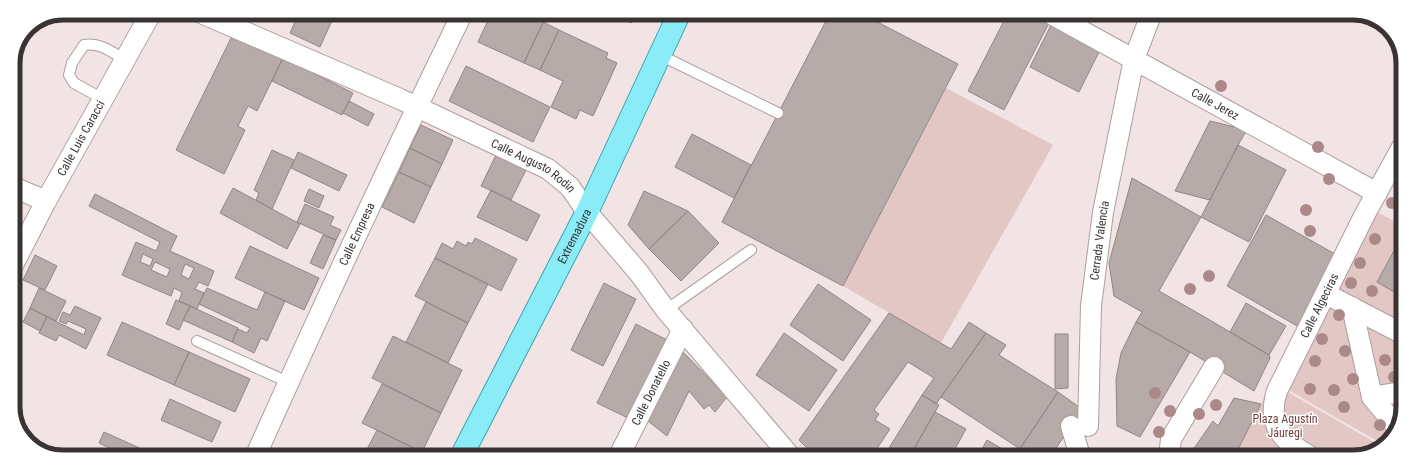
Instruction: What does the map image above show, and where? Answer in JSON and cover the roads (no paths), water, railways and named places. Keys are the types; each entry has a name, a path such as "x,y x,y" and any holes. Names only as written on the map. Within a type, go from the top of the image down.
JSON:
{"main road":[{"name":"Extremadura","path":"465,450 587,212 676,20"}],"street":[{"name":"Calle Luis Caracci","path":"20,251 46,201 147,20"},
{"name":"Calle Augusto Rodin","path":"217,20 400,99 548,169 570,187 587,212 639,273 665,309 785,450"},
{"name":"Calle Empresa","path":"258,450 288,382 416,107 459,20"},
{"name":"Calle Jerez","path":"1062,20 1377,193"},
{"name":"Cerrada Valencia","path":"1080,450 1079,426 1091,306 1103,212 1134,59 1149,20"},
{"name":"Calle Algeciras","path":"1299,450 1279,433 1274,419 1277,391 1365,214 1396,158"},
{"path":"20,190 46,201"},
{"path":"1328,295 1396,331"},
{"path":"1352,308 1372,397 1393,423"},
{"name":"Calle Donatello","path":"622,450 683,329"},
{"path":"1170,450 1171,439 1214,367"},
{"path":"1372,397 1396,393"}],"lane":[{"path":"103,99 74,83 69,75 72,63 84,45 90,44 99,46 126,60"},
{"path":"660,55 778,113"},
{"path":"665,309 676,303 751,250"},
{"path":"196,341 288,382"}],"park label":[{"name":"Plaza Agustín Jáuregi","path":"1285,426"}]}
